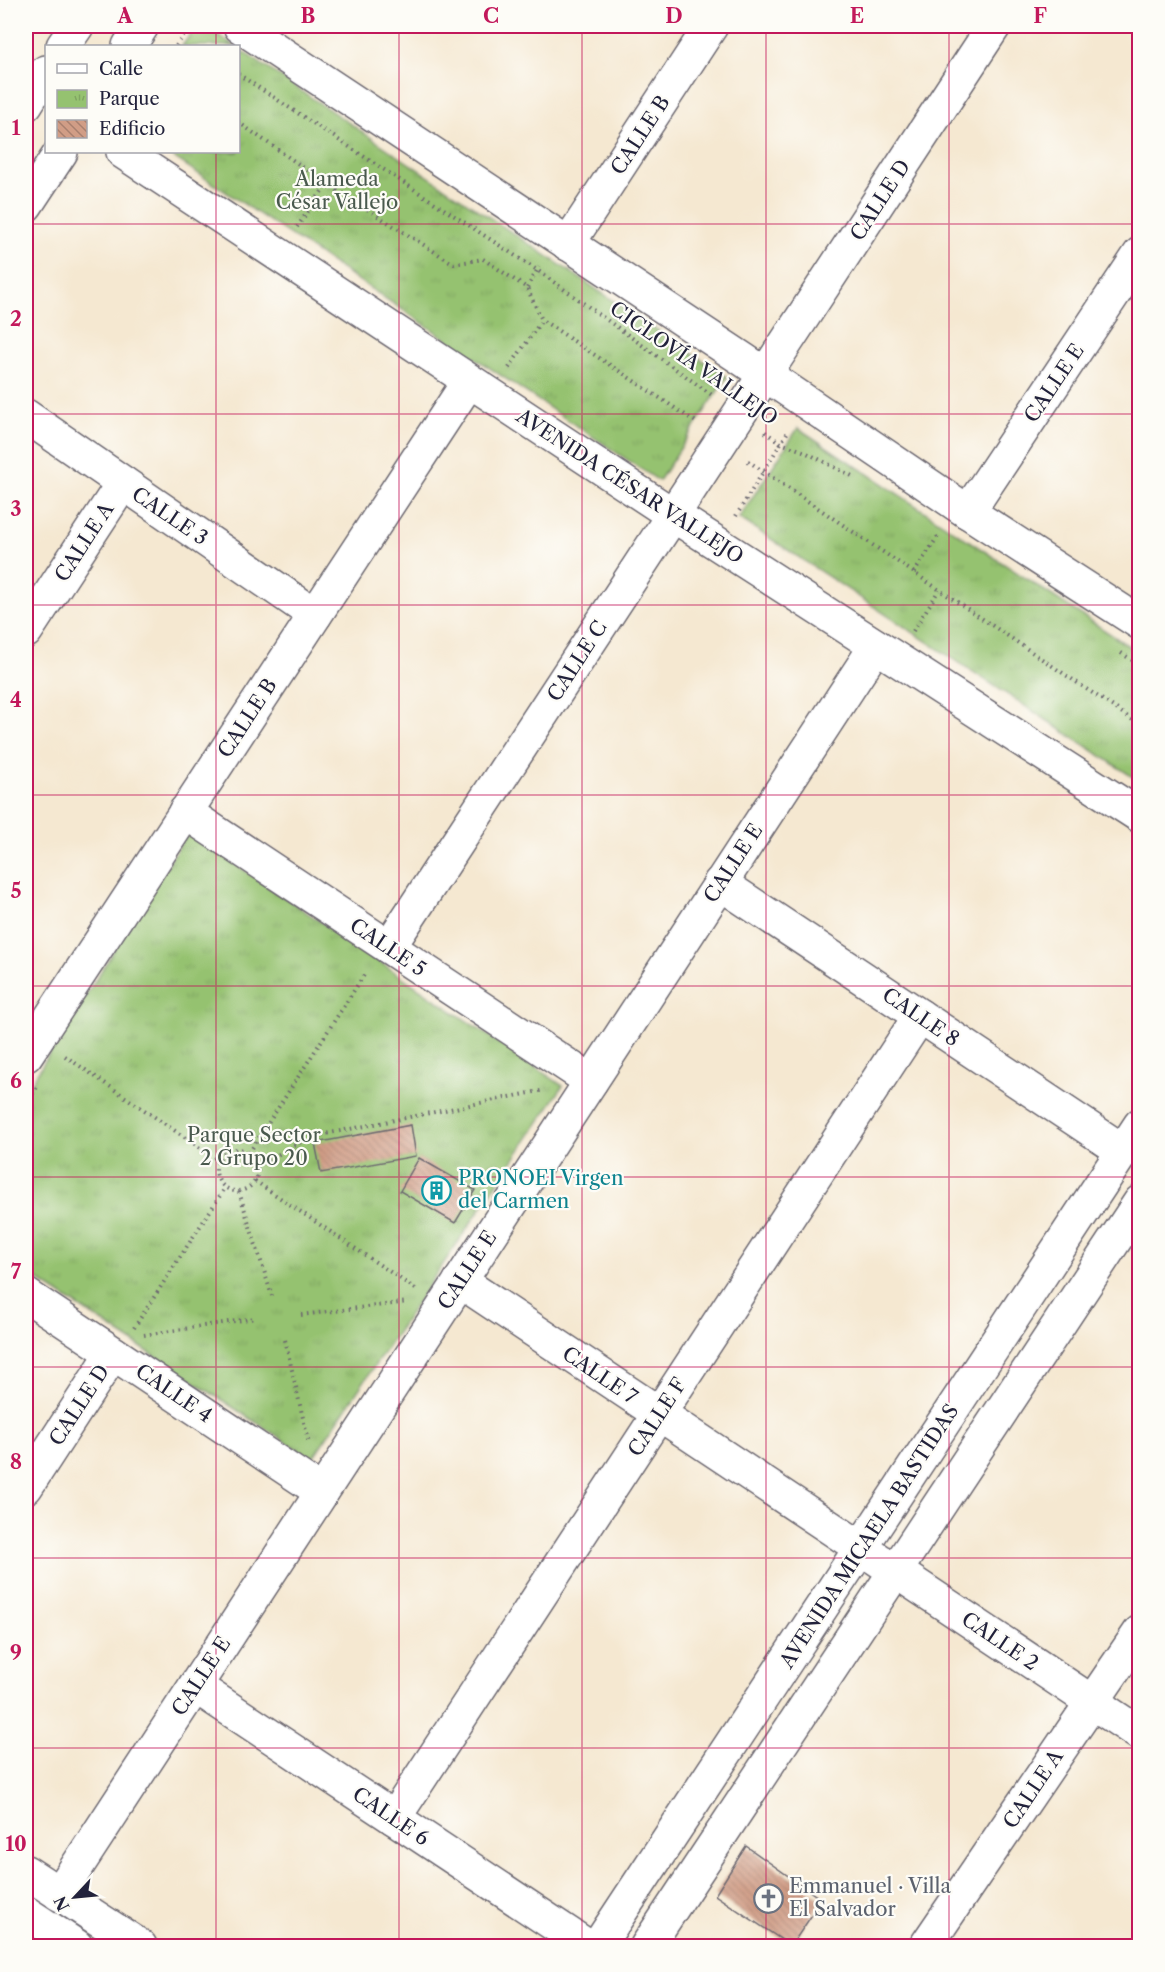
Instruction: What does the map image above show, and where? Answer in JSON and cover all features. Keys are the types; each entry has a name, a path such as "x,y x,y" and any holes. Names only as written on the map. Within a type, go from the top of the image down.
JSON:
{"street":[{"path":"64,45 77,26"},
{"path":"130,45 142,26"},
{"path":"240,26 963,508 1140,623"},
{"name":"CALLE B","path":"568,243 711,26"},
{"name":"CALLE D","path":"765,375 994,26"},
{"path":"26,205 60,153"},
{"name":"AVENIDA CÉSAR VALLEJO","path":"125,153 672,515 1140,816"},
{"name":"CALLE E","path":"963,508 1131,287 1140,254"},
{"name":"CALLE C","path":"386,945 765,375"},
{"name":"CALLE B","path":"36,1039 469,381"},
{"name":"CALLE 3","path":"26,417 315,615"},
{"name":"CALLE A","path":"26,631 123,483"},
{"name":"CALLE E","path":"58,1894 876,646"},
{"name":"CALLE 5","path":"185,812 591,1081"},
{"name":"CALLE 8","path":"720,883 920,1016 1131,1138"},
{"name":"CALLE F","path":"394,1818 920,1016"},
{"name":"AVENIDA MICAELA BASTIDAS","path":"598,1947 1131,1138"},
{"name":"AVENIDA MICAELA BASTIDAS","path":"647,1947 894,1570 1140,1202"},
{"name":"CALLE 7","path":"451,1294 659,1414 861,1548"},
{"name":"CALLE 4","path":"26,1295 119,1348 322,1492"},
{"name":"CALLE D","path":"26,1487 119,1348"},
{"name":"CALLE 2","path":"861,1548 1140,1734"},
{"name":"CALLE A","path":"926,1947 1140,1632"},
{"name":"CALLE 6","path":"195,1686 587,1947"},
{"path":"26,1872 140,1947"},
{"path":"30,1926 76,1947"}],"path":[{"path":"177,45 190,26"},
{"name":"CICLOVÍA VALLEJO","path":"240,75 537,270 739,415 782,443 854,477"},
{"path":"240,123 327,184 454,264 483,259 527,288 542,320 1140,725"},
{"path":"295,230 327,184"},
{"path":"507,372 542,320"},
{"path":"718,544 807,402"},
{"path":"915,573 939,535 963,508"},
{"path":"939,535 949,541"},
{"path":"909,637 939,590"},
{"path":"1119,652 1140,665"},
{"path":"249,1153 386,945"},
{"path":"26,1104 36,1039 218,1160"},
{"path":"258,1166 310,1137 591,1081"},
{"path":"243,1149 249,1153 255,1158 258,1166 255,1181 248,1189 239,1192 225,1188 218,1181 216,1174 218,1160 222,1154 243,1149"},
{"path":"255,1181 451,1294"},
{"path":"119,1348 225,1188"},
{"path":"239,1192 272,1296"},
{"path":"301,1315 415,1302 408,1311"},
{"path":"119,1348 255,1318"},
{"path":"285,1340 322,1492"}],"green space":[{"path":"196,26 204,26 233,45 183,45"},
{"name":"Alameda César Vallejo","path":"240,50 727,377 659,481 167,153 240,153"},
{"path":"798,428 1139,653 1139,781 739,518"},
{"name":"Parque Sector 2 Grupo 20","path":"188,832 563,1086 312,1459 26,1272 26,1091"}],"building":[{"path":"411,1125 416,1156 321,1173 315,1143"},
{"name":"PRONOEI Virgen del Carmen","path":"419,1158 475,1190 455,1223 400,1191"},
{"name":"Emmanuel · Villa El Salvador","path":"746,1846 822,1900 791,1946 715,1895"}],"place":[{"name":"PRONOEI Virgen del Carmen","path":"437,1190"},
{"name":"Emmanuel · Villa El Salvador","path":"768,1898"}]}
